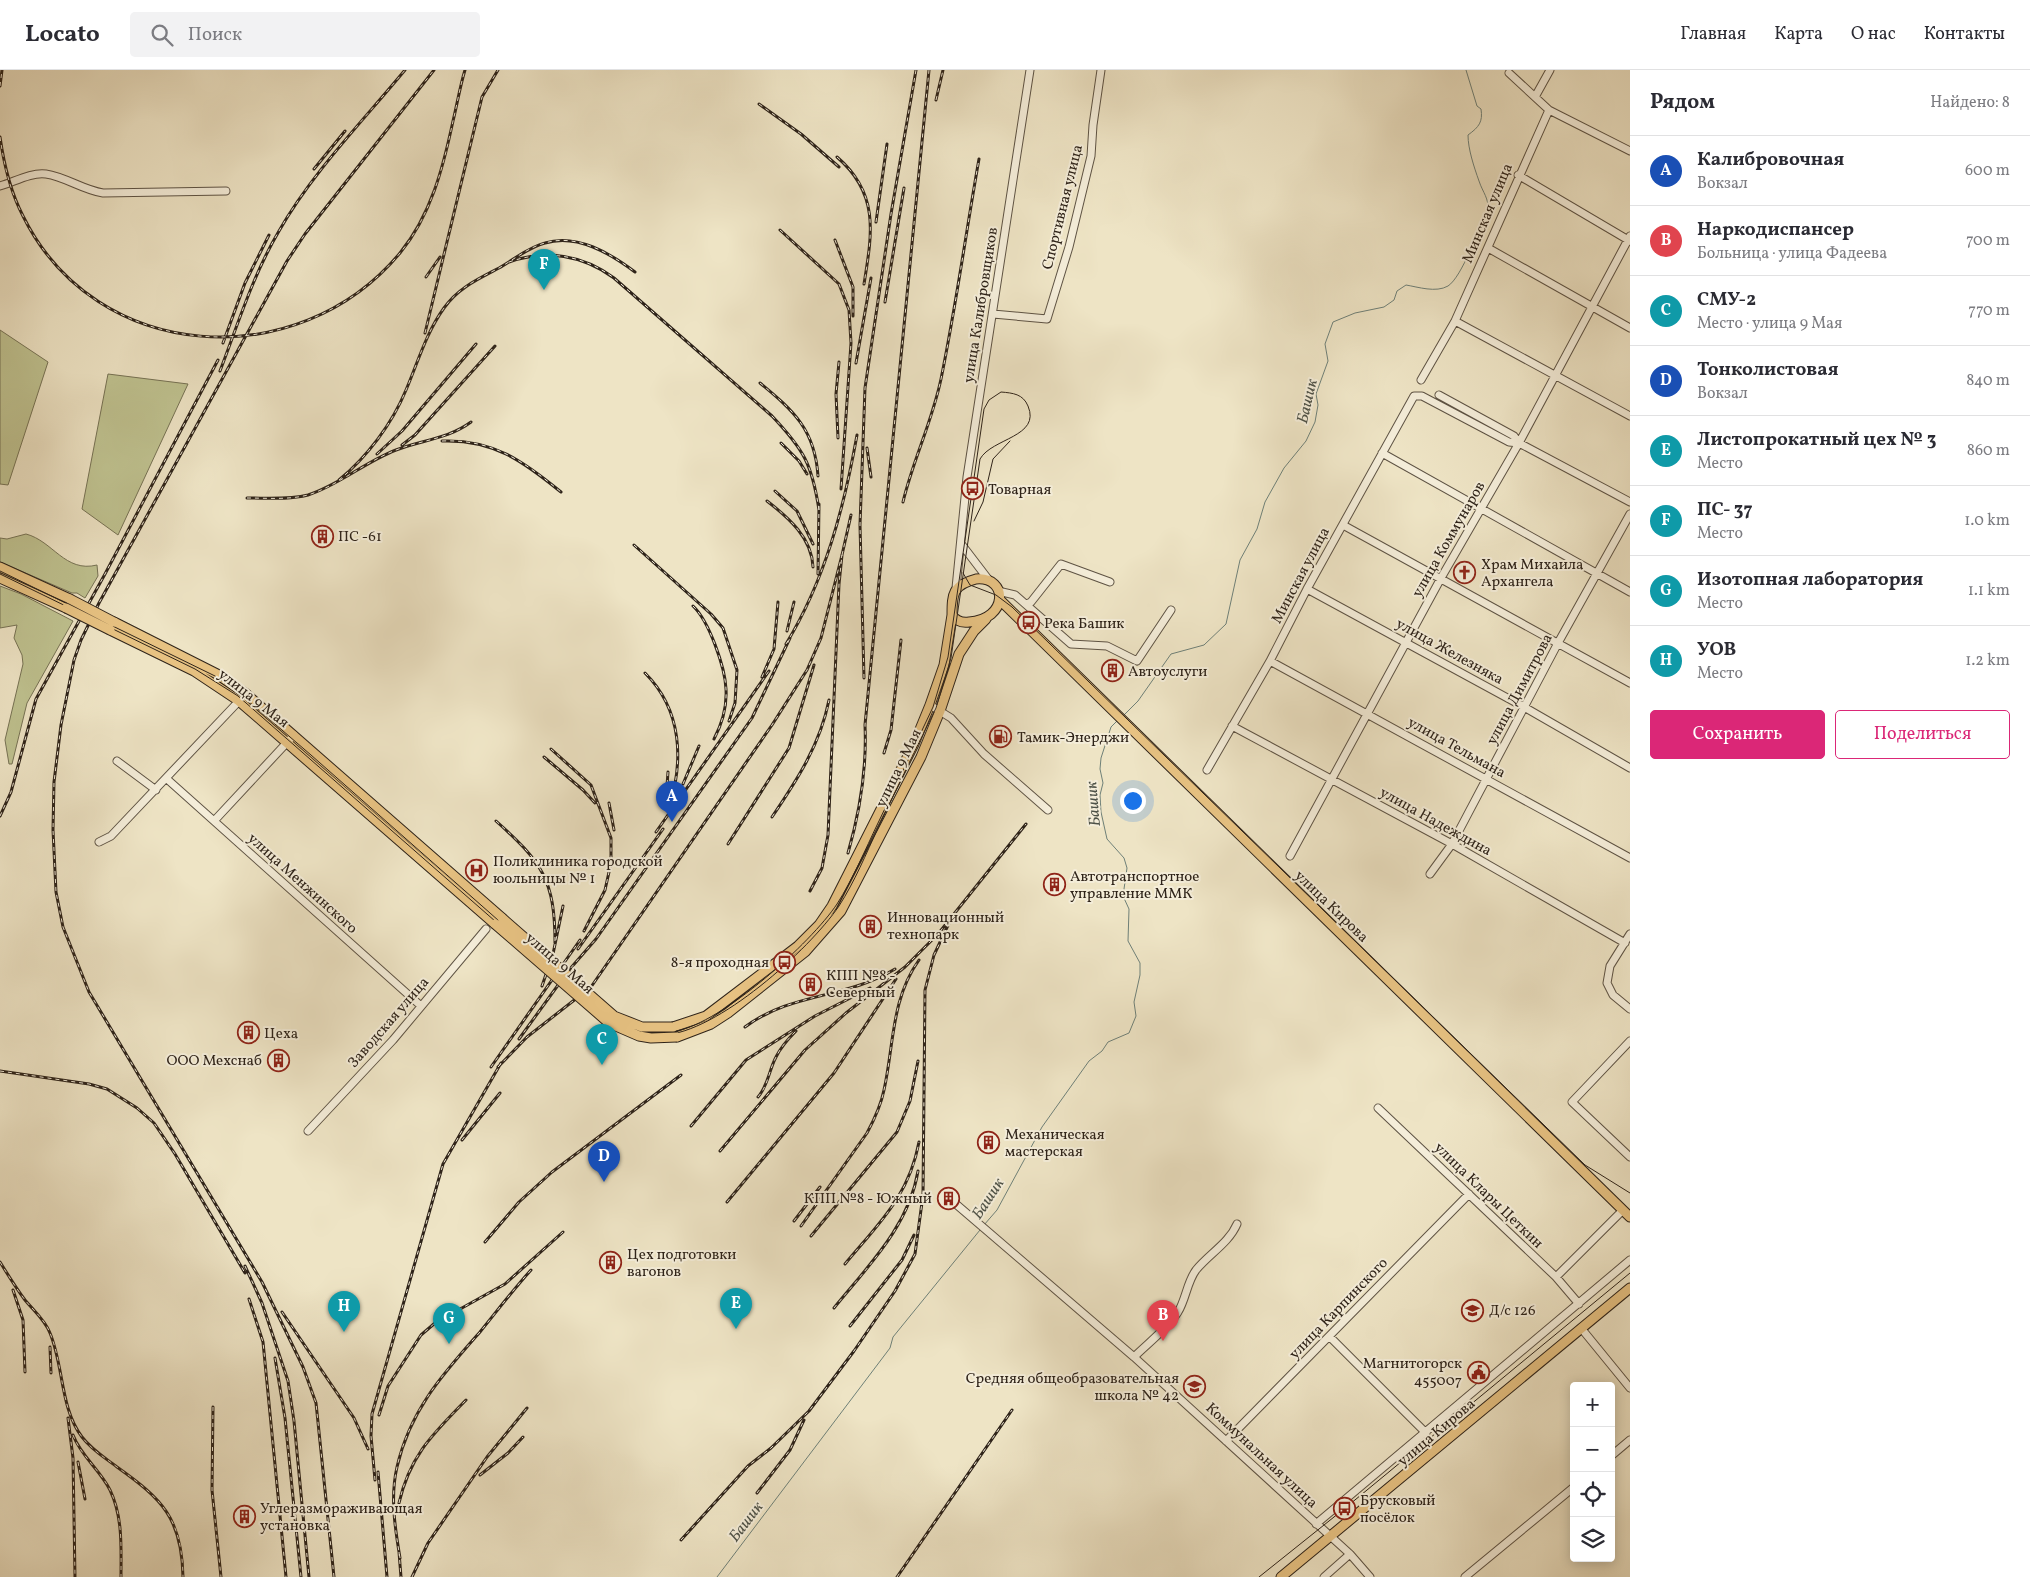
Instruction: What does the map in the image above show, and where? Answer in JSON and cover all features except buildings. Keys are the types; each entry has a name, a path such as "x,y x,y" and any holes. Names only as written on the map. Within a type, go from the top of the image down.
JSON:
{"main road":[{"name":"улица 9 Мая","path":"0,567 70,599 112,626 194,672 239,701 291,739 498,921 609,1023 638,1036 651,1038 677,1037 710,1024 728,1013 805,952 826,931 853,890 921,757 940,711 959,654 974,631 988,618"},
{"name":"улица 9 Мая","path":"0,578 217,674 256,702 291,739"},
{"path":"988,579 970,581 956,588 952,615 965,622 1014,616"},
{"name":"улица Кирова","path":"988,579 996,586 999,596 1014,616 1630,1217"},
{"path":"988,618 999,596"},
{"name":"улица 9 Мая","path":"498,921 614,1016 642,1026 673,1028 706,1016 798,946 819,925 843,885 914,744 944,665 952,615"},
{"name":"улица Кирова","path":"1282,1577 1630,1288"}],"street":[{"name":"улица Калибровщиков","path":"956,588 962,545 967,477 994,314 1030,70"},
{"name":"Спортивная улица","path":"994,314 1047,319 1069,246 1091,156 1102,70"},
{"path":"1535,97 1550,70"},
{"path":"1510,73 1549,110 1630,151"},
{"name":"Минская улица","path":"1421,380 1455,321 1518,175 1549,110"},
{"path":"0,186 28,176 46,174 88,191 226,191"},
{"path":"1518,175 1629,239"},
{"name":"улица Коммунаров","path":"1290,856 1441,578 1519,442 1629,239"},
{"path":"1488,248 1630,328"},
{"path":"1455,321 1630,416"},
{"name":"Минская улица","path":"1207,770 1270,661 1411,398 1418,394 1449,410"},
{"path":"1439,395 1514,436 1519,442 1630,502"},
{"path":"1453,403 1449,410 1509,442 1519,442"},
{"path":"1382,453 1480,510 1630,592"},
{"name":"улица Димитрова","path":"1430,874 1452,844 1558,643 1630,514"},
{"path":"1343,525 1630,683"},
{"path":"962,545 988,579"},
{"path":"1027,604 1032,602 1061,564 1110,582"},
{"name":"улица Железняка","path":"1307,589 1524,707 1630,768"},
{"path":"999,596 1015,596 1027,604 1071,644 1106,646 1137,661 1171,610"},
{"name":"улица Тельмана","path":"1270,661 1630,858"},
{"path":"99,842 111,836 239,701"},
{"path":"930,705 961,728 984,754 1048,810"},
{"name":"улица Надеждина","path":"1232,726 1452,844 1625,942"},
{"path":"214,821 291,739"},
{"path":"117,761 156,790"},
{"name":"улица Менжинского","path":"167,779 421,1006"},
{"name":"Заводская улица","path":"308,1131 393,1040 486,929"},
{"path":"1630,934 1610,966 1607,983 1614,995 1630,1009"},
{"path":"1630,1041 1572,1102 1630,1157"},
{"name":"улица Клары Цеткин","path":"1378,1108 1556,1277 1579,1304"},
{"name":"улица Карпинского","path":"1226,1441 1469,1194"},
{"name":"Коммунальная улица","path":"950,1200 1134,1357 1350,1554 1370,1577"},
{"path":"1556,1277 1623,1210"},
{"path":"1134,1357 1177,1313 1196,1270 1234,1232 1237,1224"},
{"path":"1316,1524 1426,1434 1630,1260"},
{"path":"1581,1328 1630,1388"},
{"path":"1330,1337 1426,1434"},
{"path":"1615,1453 1630,1440"},
{"path":"1465,1577 1570,1490"},
{"path":"1324,1577 1350,1554"}],"green space":[{"path":"0,330 48,362 8,485 0,484"},
{"path":"108,374 188,384 118,535 82,509"},
{"path":"26,534 44,543 76,565 97,565 98,576 85,598 0,562 0,538 7,539"},
{"path":"0,586 21,594 73,621 27,703 12,764 9,764 5,740 23,664 22,655 14,638 17,625 0,628"}],"waterway":[{"name":"Башик","path":"1123,716 1138,701 1171,654 1204,645 1226,624 1240,560 1257,529 1265,502 1284,468 1306,441 1315,422 1318,405 1316,394 1328,361 1325,344 1333,322 1355,313 1384,307 1394,300 1397,291 1406,285 1433,289 1443,288 1448,286 1459,273 1488,211 1487,199 1475,170 1468,135 1479,124 1481,109 1477,106 1466,70"},
{"name":"Башик","path":"984,1225 997,1210 1042,1127 1089,1061 1102,1051 1108,1042 1129,1033 1136,1016 1134,1002 1140,975 1140,963 1128,941 1129,909 1123,896 1127,868 1124,858 1107,839 1101,812 1100,795 1103,783 1100,769 1101,758 1111,727 1118,720"},
{"name":"Башик","path":"717,1577 890,1348 893,1337 980,1230"}],"tram line":[{"path":"0,571 215,676 240,694 311,755 601,1011 618,1022 637,1029 656,1032 676,1031 695,1025 717,1013 764,979 787,959 825,920 843,894 933,707 948,657 984,409 989,400 1001,392 1010,393 1017,395 1026,402 1030,416 1028,424 1022,431 994,446 980,459 951,658 936,708 845,897 825,924 784,966 735,1005 685,1031 663,1035 646,1034 630,1030 600,1013 238,696 195,669 0,574"},
{"path":"974,521 983,502 993,459 1010,441"},
{"path":"963,573 970,585 996,595 1012,607 1585,1165 1630,1193"},
{"path":"1259,1577 1630,1273"}],"railway":[{"path":"0,86 2,70"},
{"path":"220,371 261,265 279,231 322,168 405,70"},
{"path":"334,1577 316,1403 303,1367 262,1282 89,992 63,927 56,892 53,830 54,782 61,725 74,660 81,640 99,603 287,261 305,234 434,70"},
{"path":"0,137 8,178 23,216 56,265 98,302 147,325 201,336 255,334 308,320 358,293 400,253 411,238 428,207 445,156 465,70"},
{"path":"425,333 482,97 498,70"},
{"path":"864,678 860,525 865,388 891,214 916,70"},
{"path":"848,853 864,774 865,725 929,70"},
{"path":"936,100 943,70"},
{"path":"759,104 801,134 839,167"},
{"path":"314,169 345,131"},
{"path":"876,222 887,144"},
{"path":"837,157 851,171 867,200 870,232 864,284"},
{"path":"903,502 933,410 941,379 979,159"},
{"path":"885,302 904,188"},
{"path":"780,230 839,284 849,310 851,343 841,489"},
{"path":"223,343 245,283 269,235"},
{"path":"835,240 853,287 853,316"},
{"path":"339,480 378,439 400,403 427,338 438,318 450,301 469,285 533,247 557,241 569,241 593,247 615,258 635,272"},
{"path":"509,262 537,256 564,256 590,264 614,278 772,416 783,428 805,458 813,481 819,510"},
{"path":"426,277 440,257"},
{"path":"856,363 871,278"},
{"path":"377,454 402,431 476,344"},
{"path":"402,445 415,435 495,346"},
{"path":"0,816 11,792 36,699 105,574 218,360"},
{"path":"838,438 836,394 839,362"},
{"path":"760,383 783,403 801,423 812,446 818,476"},
{"path":"247,498 285,498 308,495 396,450 444,436 471,422"},
{"path":"786,644 812,595 831,543 846,489 857,435"},
{"path":"442,441 460,441 492,448 520,462 561,492"},
{"path":"781,443 799,461 807,474"},
{"path":"867,448 871,477"},
{"path":"775,491 797,511 813,544"},
{"path":"767,501 798,529 812,557 813,567"},
{"path":"818,574 819,504"},
{"path":"842,555 851,515"},
{"path":"634,545 711,614 723,628 737,670 735,703 729,721"},
{"path":"498,1067 527,1037 591,987 772,725 807,670 821,638 842,555 839,584 828,835 822,868 810,891"},
{"path":"762,677 774,649 778,602"},
{"path":"787,631 794,602"},
{"path":"693,606 705,622 710,633 725,680 725,708 722,721 714,739"},
{"path":"519,1039 569,970 596,939 752,718 790,638"},
{"path":"884,753 891,730 901,640"},
{"path":"728,844 789,748 814,665"},
{"path":"656,832 769,671"},
{"path":"645,673 657,687 673,719 678,754 677,772 669,808"},
{"path":"772,817 799,776 814,747 829,700"},
{"path":"683,784 699,746"},
{"path":"551,749 591,785 611,838 611,863 605,890 584,931"},
{"path":"544,757 583,790 595,803"},
{"path":"666,800 668,772"},
{"path":"609,803 614,830"},
{"path":"496,821 525,849 543,874 552,903 555,943"},
{"path":"720,1151 805,1050 846,1013 905,967 938,934 1026,824"},
{"path":"578,949 663,829"},
{"path":"542,986 553,954 563,906"},
{"path":"681,1540 748,1466 771,1448 809,1411 854,1351 895,1291 915,1254 923,1195 925,990 934,955 950,921"},
{"path":"491,1067 580,940"},
{"path":"801,1226 867,1133 875,1118 884,1090 898,1006 903,990 919,960"},
{"path":"745,1027 781,1007 858,986 895,969"},
{"path":"727,1202 834,1073 896,979"},
{"path":"691,1126 746,1060 815,1016 870,988"},
{"path":"758,1097 764,1088 778,1053 796,1031"},
{"path":"811,1236 897,1132 910,1101 918,1061"},
{"path":"375,1480 371,1436 372,1414 443,1164 501,1063"},
{"path":"0,1071 89,1084 107,1089 137,1108 154,1123 175,1154 245,1273"},
{"path":"485,1242 519,1202 552,1172 681,1075"},
{"path":"462,1140 500,1093"},
{"path":"845,1264 881,1222 900,1194 908,1178 919,1142"},
{"path":"834,1308 873,1261 896,1227 906,1210 918,1171"},
{"path":"794,1221 820,1187"},
{"path":"379,1415 388,1386 421,1335 435,1323 505,1284 563,1232"},
{"path":"850,1326 902,1260 914,1235"},
{"path":"0,1262 25,1300 48,1328 58,1360 70,1413 82,1437 98,1453 146,1489 157,1500 174,1525 179,1539 183,1577"},
{"path":"245,1266 262,1303 288,1381 294,1421 309,1577"},
{"path":"400,1558 395,1524 394,1490 397,1467 410,1428 419,1410 441,1378 531,1270"},
{"path":"13,1290 23,1320 25,1372"},
{"path":"249,1299 263,1342 286,1577"},
{"path":"282,1312 354,1418 368,1449"},
{"path":"50,1347 51,1373"},
{"path":"275,1358 285,1418 301,1577"},
{"path":"399,1503 409,1471 416,1458 433,1435 466,1400"},
{"path":"213,1407 212,1490 221,1577"},
{"path":"412,1577 428,1543 487,1457 527,1408"},
{"path":"897,1577 1012,1410"},
{"path":"68,1418 73,1458 75,1577"},
{"path":"757,1493 790,1450 804,1420"},
{"path":"73,1435 76,1443 106,1483 114,1500 119,1521 121,1577"},
{"path":"480,1475 508,1453 523,1437"},
{"path":"78,1462 85,1499"},
{"path":"378,1472 387,1577"},
{"path":"399,1552 401,1577"}],"place":[{"name":"ПС- 37","path":"544,290"},
{"name":"Товарная","path":"972,489"},
{"name":"ПС -61","path":"322,536"},
{"name":"Храм Михаила Архангела","path":"1465,573"},
{"name":"Река Башик","path":"1028,623"},
{"name":"Автоуслуги","path":"1112,671"},
{"name":"Тамик-Энерджи","path":"1001,737"},
{"name":"Калибровочная","path":"672,822"},
{"name":"Поликлиника городской юольницы № 1","path":"477,870"},
{"name":"Автотранспортное управление ММК","path":"1054,885"},
{"name":"Инновационный технопарк","path":"871,926"},
{"name":"8-я проходная","path":"785,962"},
{"name":"КПП №8 - Северный","path":"810,984"},
{"name":"Цеха","path":"248,1033"},
{"name":"ООО Мехснаб","path":"278,1060"},
{"name":"СМУ-2","path":"602,1065"},
{"name":"Механическая мастерская","path":"989,1143"},
{"name":"Тонколистовая","path":"604,1182"},
{"name":"КПП №8 - Южный","path":"948,1198"},
{"name":"Цех подготовки вагонов","path":"611,1263"},
{"name":"Д/с 126","path":"1473,1310"},
{"name":"Листопрокатный цех № 3","path":"736,1329"},
{"name":"УОВ","path":"344,1332"},
{"name":"Наркодиспансер","path":"1163,1341"},
{"name":"Изотопная лаборатория","path":"449,1344"},
{"name":"Магнитогорск 455007","path":"1478,1372"},
{"name":"Средняя общеобразовательная школа № 42","path":"1195,1387"},
{"name":"Брусковый посёлок","path":"1344,1509"},
{"name":"Углеразмораживающая установка","path":"244,1517"}]}
